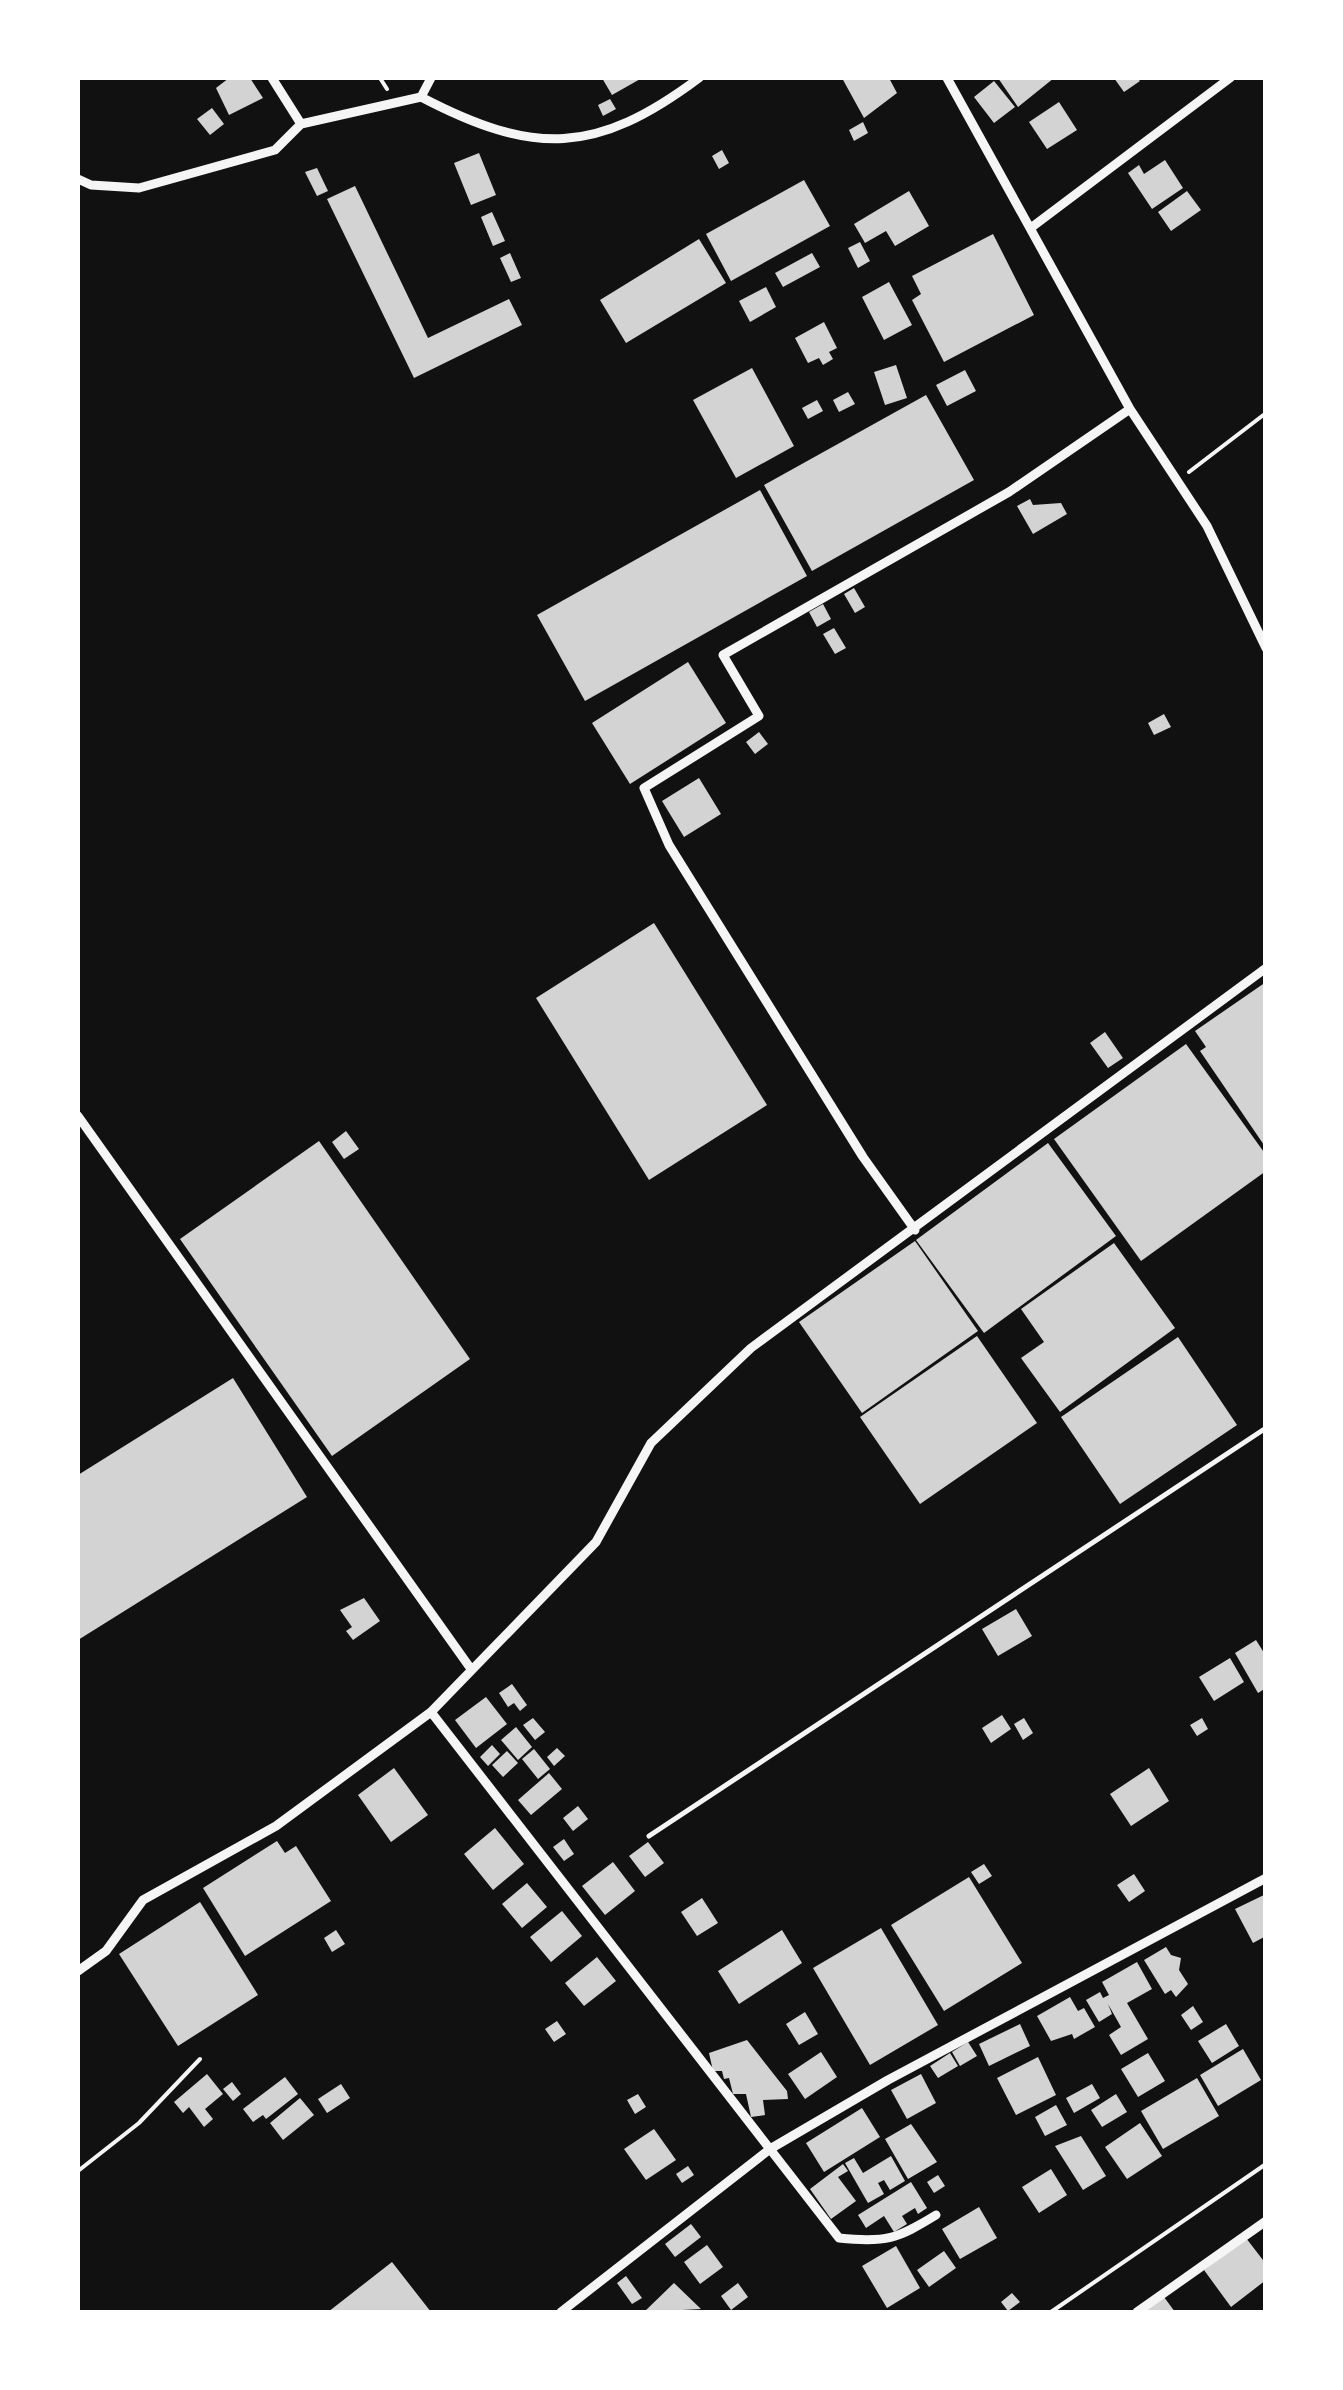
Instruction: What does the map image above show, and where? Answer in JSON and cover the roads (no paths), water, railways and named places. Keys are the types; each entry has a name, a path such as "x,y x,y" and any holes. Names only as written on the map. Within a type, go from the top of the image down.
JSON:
{"street":[{"path":"272,78 301,124"},
{"path":"421,97 432,78"},
{"path":"78,179 91,186 139,188 275,150 301,124 421,97 474,124 529,140 599,135 651,114 699,78"},
{"path":"947,78 1130,409 1207,526 1266,648"},
{"path":"1032,227 1230,78"},
{"path":"915,1230 863,1157 670,845 644,788 759,716 723,655 1009,492 1130,409"},
{"path":"78,1972 106,1952 143,1900 276,1826 431,1712 596,1542 651,1442 751,1348 1266,968"},
{"path":"78,1116 471,1669"},
{"path":"431,1712 839,2238 880,2242 898,2238 936,2215"},
{"path":"561,2312 770,2149 888,2080 1266,1878"},
{"path":"1137,2312 1266,2221"}],"lane":[{"path":"650,1836 1266,1428"}]}
